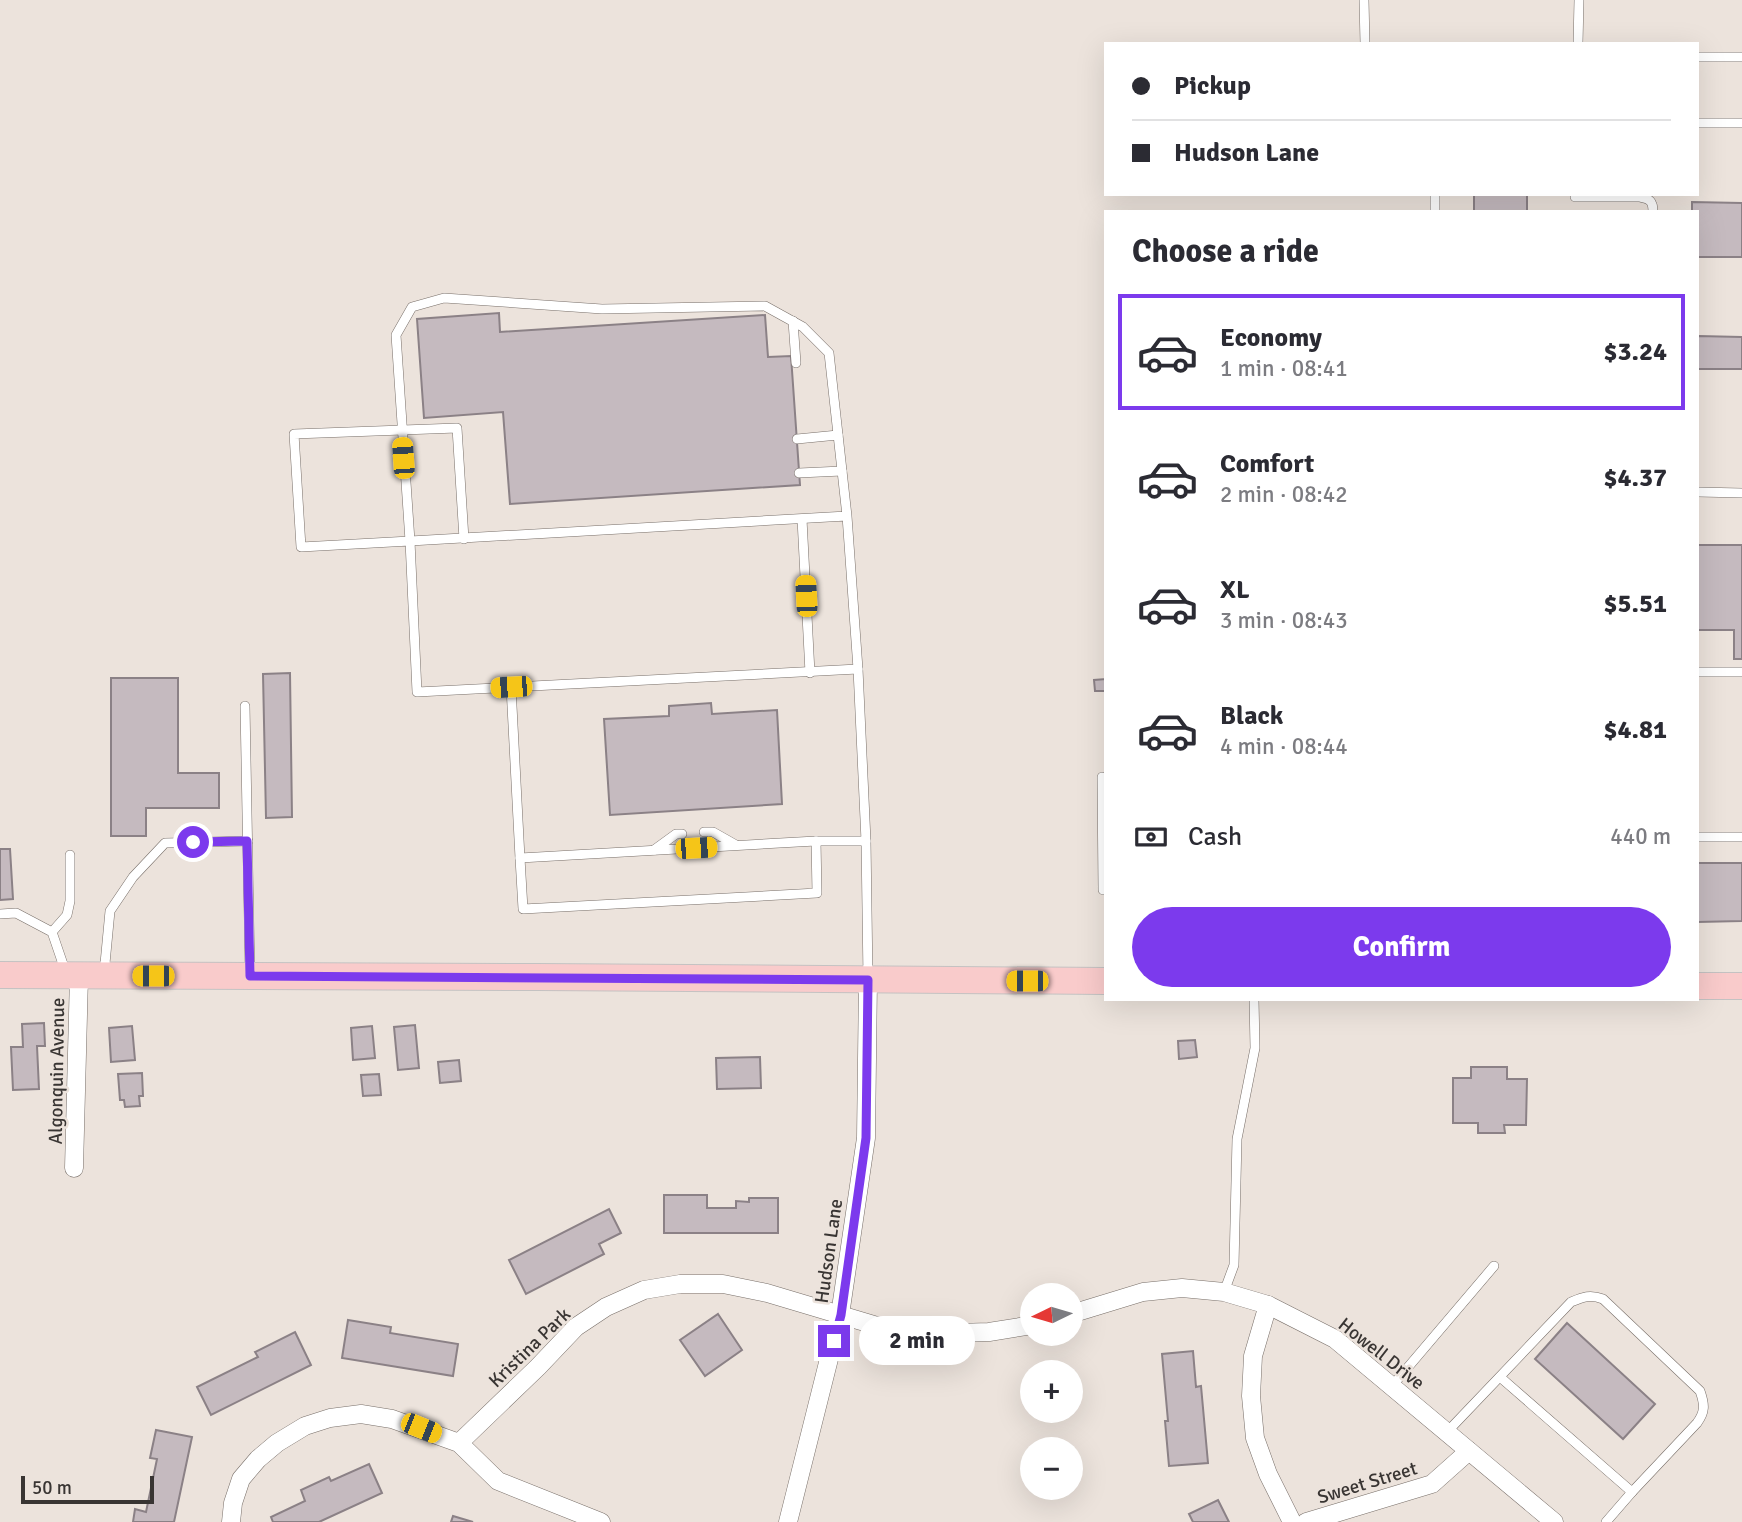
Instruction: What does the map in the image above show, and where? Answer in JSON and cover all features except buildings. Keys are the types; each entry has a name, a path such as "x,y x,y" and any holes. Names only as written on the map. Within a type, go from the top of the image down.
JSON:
{"main road":[{"path":"0,975 1104,981"},
{"path":"1699,986 1742,986"}],"street":[{"name":"Algonquin Avenue","path":"75,1168 83,976"},
{"name":"Hudson Lane","path":"788,1522 841,1315 866,1138 868,980"},
{"name":"Kristina Park","path":"459,1443 576,1327 606,1307 644,1290 680,1284 723,1284 768,1293 841,1315"},
{"name":"Howell Drive","path":"1083,1310 1143,1292 1182,1288 1224,1292 1268,1304 1335,1339 1554,1522"},
{"path":"1268,1304 1252,1356 1251,1396 1255,1438 1268,1474 1292,1522"},
{"path":"841,1315 891,1330 957,1333 1020,1327"},
{"path":"231,1522 233,1503 242,1479 258,1459 277,1443 305,1426 330,1418 361,1414 392,1419 459,1443 498,1481 601,1522"},
{"name":"Sweet Street","path":"1306,1522 1432,1484 1469,1451"}],"lane":[{"path":"1364,0 1365,42"},
{"path":"1578,42 1579,0"},
{"path":"1699,57 1742,57"},
{"path":"1699,123 1742,123"},
{"path":"1575,197 1640,197 1653,203 1653,210"},
{"path":"858,669 417,692 396,335 412,307 444,298 602,309 765,306 803,327 829,353 847,516 858,669 866,841 868,980"},
{"path":"793,321 796,363"},
{"path":"464,539 457,428 295,434 300,547 464,539 847,516"},
{"path":"797,439 838,435"},
{"path":"799,473 842,471"},
{"path":"1699,492 1742,493"},
{"path":"802,519 810,673"},
{"path":"1699,672 1742,672"},
{"path":"511,687 523,908 817,893 816,841"},
{"path":"245,706 250,976"},
{"path":"1102,777 1104,890"},
{"path":"704,832 713,832 738,846"},
{"path":"654,850 676,834 682,834"},
{"path":"1699,837 1742,837"},
{"path":"83,976 110,911 133,877 165,843 247,841"},
{"path":"520,858 816,841 866,841"},
{"path":"52,932 67,915 70,901 70,855"},
{"path":"0,914 16,914 52,932 83,976"},
{"path":"1224,1292 1234,1265 1237,1139 1255,1048 1254,1001"},
{"path":"1392,1386 1494,1266"},
{"path":"1447,1432 1571,1302 1585,1296 1602,1299 1700,1391 1704,1402 1704,1413 1697,1423 1606,1522"},
{"path":"1500,1377 1632,1492"}],"route":[{"path":"193,842 247,841 250,976 868,980 866,1138 841,1315 834,1341"}]}
